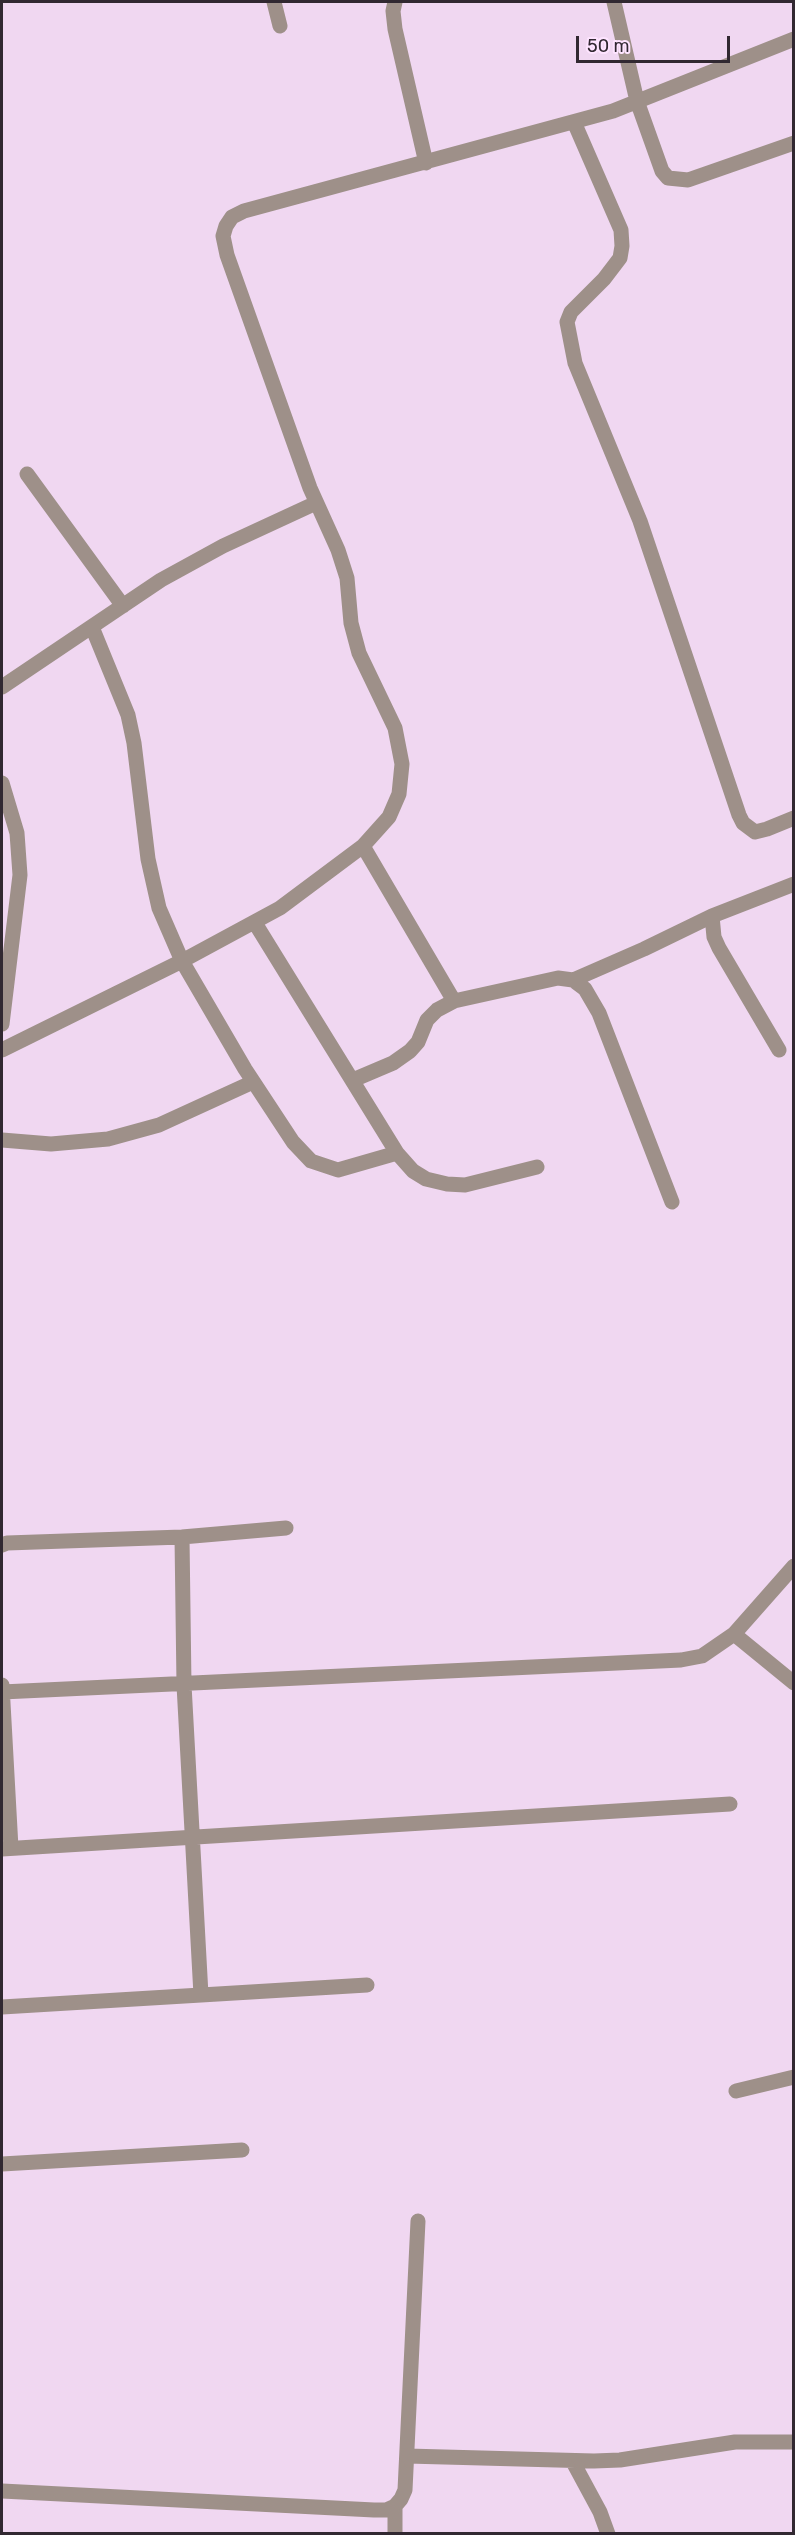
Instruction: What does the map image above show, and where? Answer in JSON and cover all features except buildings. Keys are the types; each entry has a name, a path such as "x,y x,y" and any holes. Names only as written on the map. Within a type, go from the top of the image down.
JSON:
{"street":[{"path":"274,2 280,26"},
{"path":"395,2 393,11 395,29 426,163"},
{"path":"614,2 637,101 662,171 668,178 688,180 794,143"},
{"path":"2,1050 182,961 280,908 363,846 389,817 399,794 402,764 395,728 359,653 351,623 347,578 338,550 316,503 227,255 223,236 232,217 574,122 637,101 794,39"},
{"path":"574,122 621,230 622,246 620,258 604,279 571,312 567,322 575,363 640,521 739,815 743,823 754,832 767,830 794,818"},
{"path":"27,474 123,606"},
{"path":"2,687 161,579 223,546 316,503"},
{"path":"92,627 128,715 134,743 148,860 159,908 182,961 253,1082 293,1142 311,1161 338,1170 397,1153"},
{"path":"2,783 17,833 20,875 5,974 2,1024"},
{"path":"363,846 454,1001"},
{"path":"573,980 712,916 794,884"},
{"path":"712,916 714,937 719,948 779,1050"},
{"path":"255,923 397,1153 413,1171 426,1179 465,1185 537,1167"},
{"path":"353,1080 393,1063 410,1051 418,1042 426,1020 436,1010 454,1001 558,978 573,980 585,989 599,1013 672,1202"},
{"path":"2,1140 51,1144 108,1139 159,1125 253,1082"},
{"path":"2,1545 182,1537 286,1528"},
{"path":"182,1537 184,1685 201,1995"},
{"path":"2,1692 681,1660 702,1656 734,1634 794,1566"},
{"path":"734,1634 794,1683"},
{"path":"2,1685 6,1848 730,1804"},
{"path":"2,2007 367,1985"},
{"path":"736,2091 794,2077"},
{"path":"2,2164 242,2150"},
{"path":"2,2491 374,2510 386,2510 395,2506 405,2490 418,2221"},
{"path":"406,2456 573,2462 621,2460 735,2442 794,2442"},
{"path":"573,2462 600,2512 608,2534"},
{"path":"395,2506 395,2534"}]}
